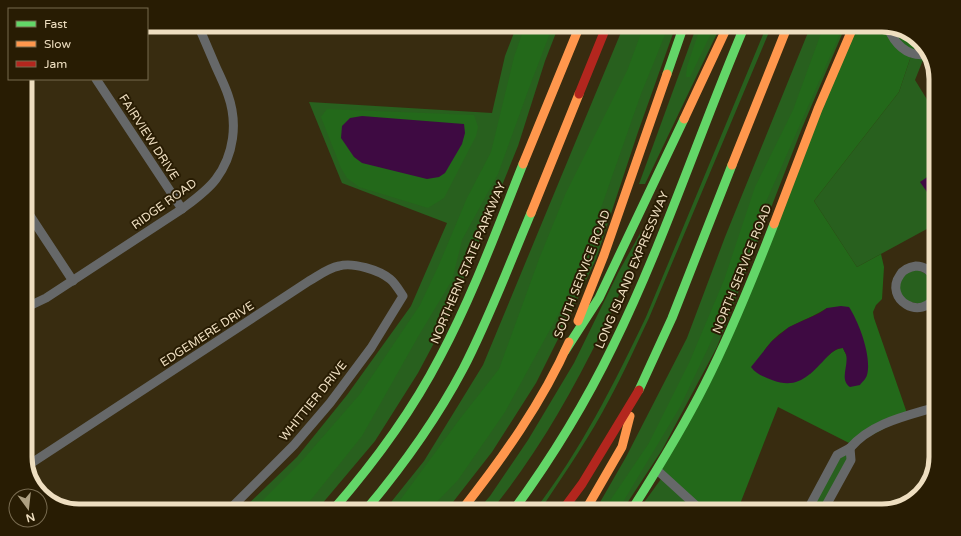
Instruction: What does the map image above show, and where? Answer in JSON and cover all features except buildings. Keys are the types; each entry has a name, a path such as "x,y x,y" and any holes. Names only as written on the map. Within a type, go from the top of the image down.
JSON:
{"main road":[{"name":"NORTHERN STATE PARKWAY","path":"338,504 388,442 419,395 443,352 470,294 577,32"},
{"path":"371,504 420,440 450,392 474,348 499,291 604,32"},
{"name":"SOUTH SERVICE ROAD","path":"466,504 524,423 565,351 604,255 682,32"},
{"path":"565,351 599,298 725,32"},
{"name":"LONG ISLAND EXPRESSWAY","path":"518,504 564,436 614,345 648,268 742,32"},
{"path":"567,504 582,484 635,398 674,311 785,32"},
{"name":"NORTH SERVICE ROAD","path":"635,504 676,439 732,326 851,32"},
{"path":"589,504 622,447 635,398"}],"street":[{"name":"RIDGE ROAD","path":"32,305 46,298 73,281 182,209 203,193 216,179 227,161 232,147 234,119 229,96 204,32"},
{"path":"890,33 893,39 902,48 912,53 921,54"},
{"name":"FAIRVIEW DRIVE","path":"97,80 182,209"},
{"path":"32,219 73,281"},
{"name":"EDGEMERE DRIVE","path":"32,462 331,268 340,265 350,265 368,268 390,278 403,296"},
{"path":"929,270 920,266 906,269 900,274 896,287 900,300 906,304 912,307 920,308 929,304"},
{"name":"WHITTIER DRIVE","path":"235,504 294,445 330,403 371,348 403,296"},
{"path":"811,504 837,455 850,448 874,429 889,421 929,409"},
{"path":"827,504 851,460 850,448"},
{"path":"657,470 694,504"}],"green space":[{"path":"514,32 556,32 545,61 518,146 450,313 418,373 375,441 322,504 248,504 297,457 347,395 411,306 447,223 342,183 309,102 492,113 505,56"},
{"path":"523,32 550,32 498,174 462,240 452,280 362,436 308,504 259,504 301,462 360,394 420,305 467,198 491,152 514,57"},
{"path":"621,32 674,32 638,132 596,259 536,383 492,452 451,504 390,504 424,461 483,365"},
{"path":"641,32 666,32 641,94 601,208 564,304 505,412 458,480 435,504 397,504 459,420 499,369 539,259 565,195 627,71"},
{"path":"694,32 718,32 645,184 639,184"},
{"path":"699,32 712,32 690,77 686,77 687,67"},
{"path":"764,32 769,32 649,318 625,369 602,413 578,453 544,504 539,504 566,465 595,417 646,317"},
{"path":"808,32 843,32 802,128 717,347 662,450 627,504 599,504 626,457 687,338 725,237"},
{"path":"821,32 841,32 762,211 718,327 680,407 622,504 608,504 649,443 689,363 724,280 755,187 793,110"},
{"path":"851,32 888,32 903,37 916,47 899,92 814,201 857,267 881,254 884,267 882,299 876,305 873,312 874,318 908,416 853,445 778,407 740,504 694,504 657,470 696,401","holes":["827,308 860,385 843,348 830,354 810,374 764,351 782,332"]},
{"path":"912,53 922,55 924,58 915,80 929,103 929,228 857,267 814,201 899,92"},
{"path":"327,109 474,115 478,127 476,136 444,198 428,208 359,187 347,178 341,168 321,117"},
{"path":"642,230 645,233 613,309 564,403 537,448 496,504 483,504 528,440 574,363 618,273"},
{"path":"912,267 929,276 929,302 926,305 900,300 897,280"},
{"path":"850,448 851,460 827,504 811,504 837,455"},
{"path":"661,479 691,504 643,504"}],"shaded area":[{"path":"362,116 464,124 465,133 462,144 445,173 439,177 427,179 362,163 354,157 341,138 342,126 350,118"},
{"path":"929,176 929,191 927,192 920,182"},
{"path":"841,306 849,307 857,321 864,340 868,359 868,368 867,375 860,385 850,387 845,380 847,359 843,348 832,352 809,375 796,382 781,383 772,380 758,373 751,367 771,342 789,327 820,313 827,308"}],"traffic: fast":[{"path":"667,74 682,32"},
{"path":"518,504 567,431 613,346 649,267 742,32"},
{"path":"565,351 599,298 684,119"},
{"path":"338,504 363,475 391,437 429,378 452,334 474,286 523,164"},
{"path":"639,390 672,318 732,165"},
{"path":"371,504 418,443 453,388 482,331 531,213"},
{"path":"635,504 670,449 715,365 750,285 774,224"}],"traffic: slow":[{"path":"523,164 577,32"},
{"path":"684,119 725,32"},
{"path":"732,165 785,32"},
{"path":"774,224 818,109 851,32"},
{"path":"578,321 604,255 667,74"},
{"path":"531,213 579,94"},
{"path":"466,504 506,451 534,409 569,342"},
{"path":"589,504 622,447 630,416"}],"traffic: jam":[{"path":"579,94 604,32"},
{"path":"567,504 582,484 639,390"}]}
